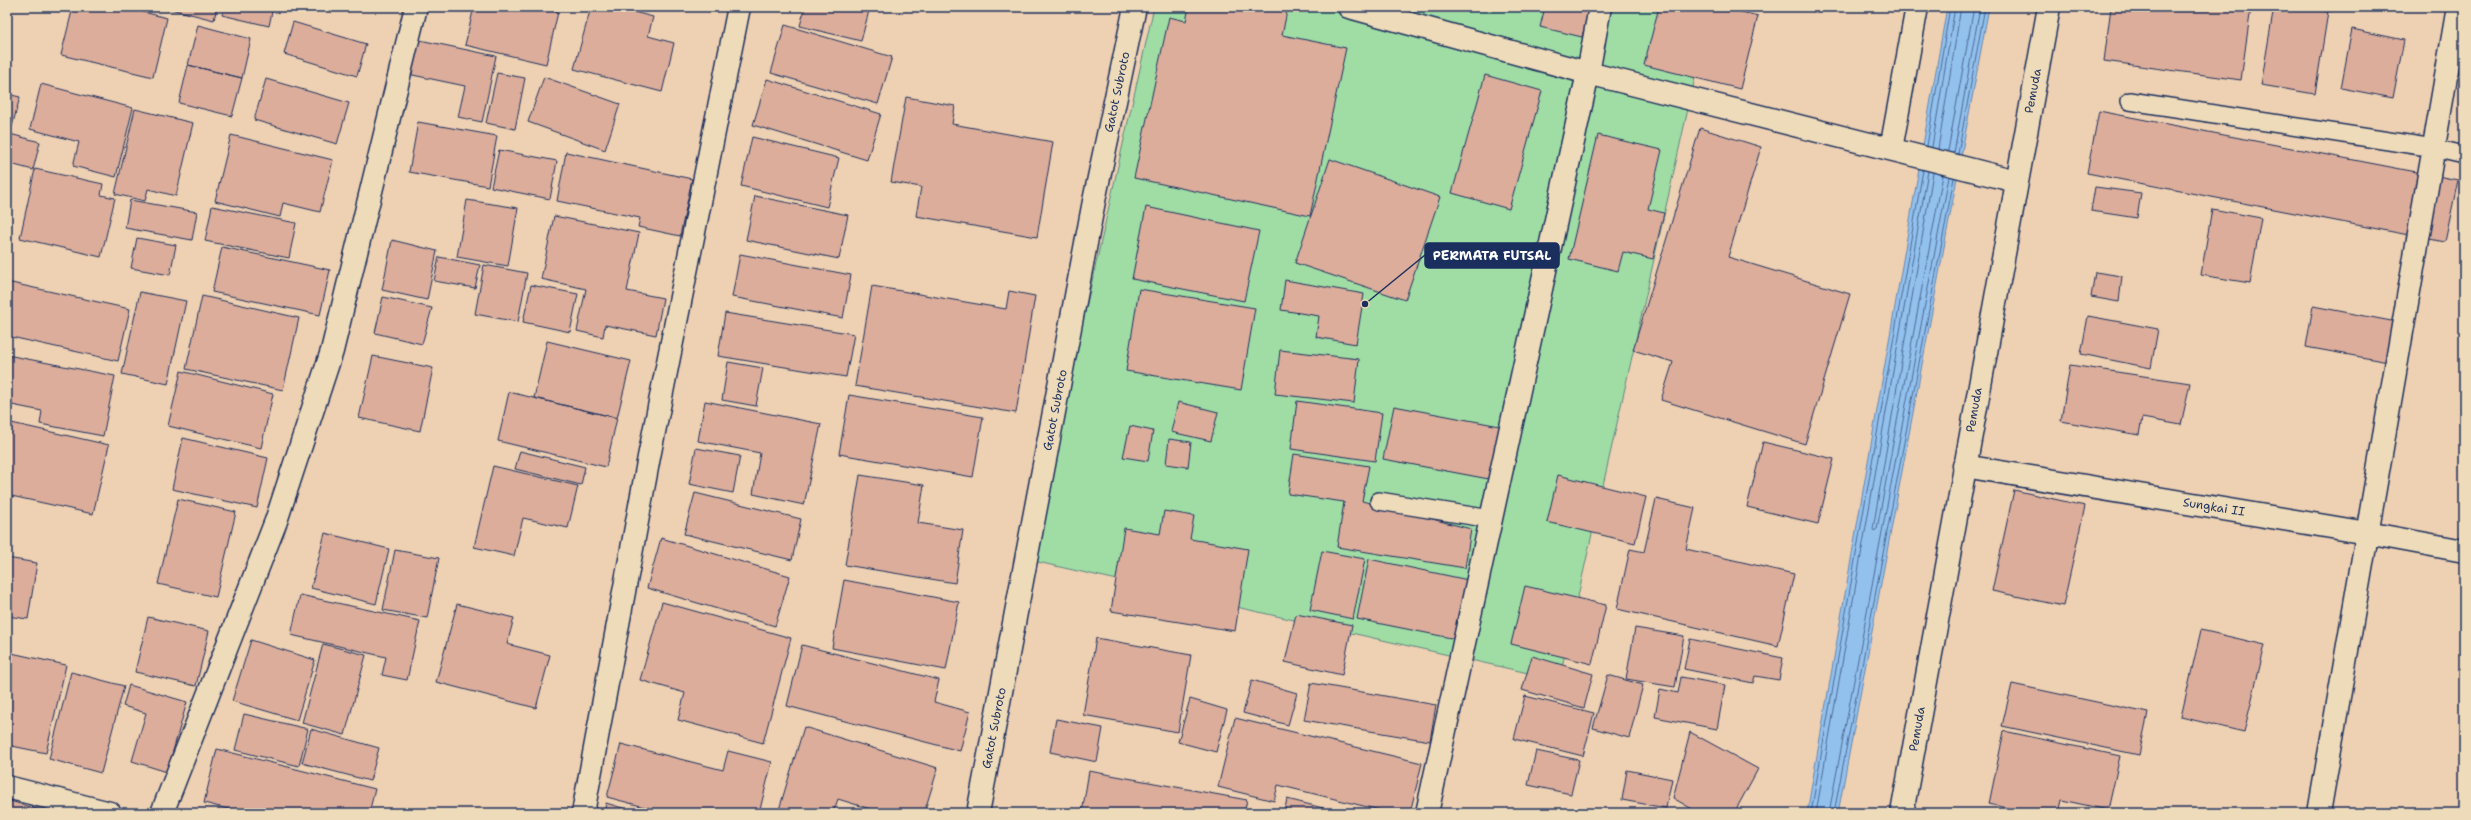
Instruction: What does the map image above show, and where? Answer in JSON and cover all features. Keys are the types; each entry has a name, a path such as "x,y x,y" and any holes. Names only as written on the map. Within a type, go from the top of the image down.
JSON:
{"street":[{"path":"162,813 276,522 332,351 416,7"},
{"path":"583,813 651,449 739,7"},
{"name":"Gatot Subroto","path":"978,813 1094,201 1135,7"},
{"path":"1349,7 1588,74 2016,181"},
{"path":"1427,813 1588,74 1600,7"},
{"path":"1891,149 1917,7"},
{"name":"Pemuda","path":"1902,813 1964,466 2049,7"},
{"path":"2319,813 2458,7"},
{"name":"Sungkai II","path":"1964,466 2367,533 2464,551"},
{"path":"7,787 110,813"}],"lane":[{"path":"2130,101 2434,148 2464,155"},
{"path":"1379,501 1491,519"}],"green space":[{"path":"1154,7 1711,7 1559,680 1029,560"}],"water":[{"path":"1947,7 1989,7 1838,813 1807,813"}],"building":[{"path":"73,7 124,7 167,18 153,77 61,55"},
{"path":"163,7 217,7 214,20"},
{"path":"224,7 273,7 269,26 222,15"},
{"path":"474,7 539,7 558,12 546,64 465,45"},
{"path":"591,7 615,7 653,17 648,36 674,43 662,92 574,69"},
{"path":"805,7 870,7 861,41 800,26"},
{"path":"1189,7 1288,7 1282,35 1346,48 1310,216 1134,178 1169,17 1186,21"},
{"path":"1545,7 1589,7 1582,37 1540,27"},
{"path":"1659,7 1721,7 1758,16 1740,89 1644,65"},
{"path":"2111,7 2251,7 2241,80 2104,61"},
{"path":"2274,7 2298,7 2328,12 2315,94 2261,85"},
{"path":"293,22 366,44 357,76 284,54"},
{"path":"198,25 251,39 242,78 188,65"},
{"path":"785,25 892,57 878,104 771,73"},
{"path":"2352,29 2404,40 2393,98 2341,88"},
{"path":"415,39 496,56 482,122 458,117 465,86 408,74"},
{"path":"188,65 242,78 232,116 179,103"},
{"path":"497,73 525,78 515,129 486,123"},
{"path":"1485,75 1542,91 1509,209 1452,193"},
{"path":"544,77 620,104 605,150 528,122"},
{"path":"266,79 349,103 337,144 254,120"},
{"path":"767,79 881,114 867,160 753,125"},
{"path":"41,84 133,108 116,177 73,166 79,142 30,129"},
{"path":"7,94 20,97 10,134 40,142 33,170 7,163"},
{"path":"906,97 955,106 952,124 1053,142 1037,237 916,216 921,187 891,182"},
{"path":"135,109 193,123 176,196 148,189 145,201 115,194"},
{"path":"2099,111 2458,180 2445,242 2087,173"},
{"path":"418,122 497,136 488,186 409,172"},
{"path":"1700,128 1761,147 1728,257 1850,294 1805,444 1661,400 1673,362 1633,350"},
{"path":"231,135 333,160 320,212 283,203 280,217 215,201"},
{"path":"1598,135 1662,150 1648,209 1664,213 1653,259 1623,252 1618,271 1569,259"},
{"path":"752,137 839,158 827,207 741,186"},
{"path":"499,150 557,161 550,199 491,187"},
{"path":"566,152 692,179 680,236 638,227 640,218 557,201"},
{"path":"1330,159 1440,197 1405,300 1295,263"},
{"path":"35,169 103,184 101,195 115,198 101,257 20,238"},
{"path":"2095,187 2141,193 2137,218 2091,211"},
{"path":"755,196 848,215 839,259 746,240"},
{"path":"130,200 197,212 192,240 125,228"},
{"path":"467,200 518,208 508,266 457,257"},
{"path":"212,206 296,223 289,258 205,241"},
{"path":"1146,207 1259,231 1244,301 1132,279"},
{"path":"2212,209 2261,218 2250,283 2201,275"},
{"path":"554,216 639,233 627,291 663,298 656,335 605,325 603,337 577,331 586,289 541,279"},
{"path":"137,238 176,245 170,275 131,268"},
{"path":"392,240 437,251 427,300 382,290"},
{"path":"222,247 330,270 320,315 212,292"},
{"path":"740,254 851,275 843,318 732,297"},
{"path":"439,257 480,265 475,288 434,281"},
{"path":"484,265 527,273 518,322 475,314"},
{"path":"2095,272 2122,276 2119,302 2091,297"},
{"path":"1285,280 1364,294 1356,344 1316,337 1319,316 1281,310"},
{"path":"7,282 130,309 118,361 7,336"},
{"path":"531,285 578,294 570,332 523,322"},
{"path":"872,286 1006,309 1009,291 1035,296 1016,413 855,386"},
{"path":"1139,289 1255,308 1241,390 1126,371"},
{"path":"140,292 186,301 168,384 122,374"},
{"path":"202,296 299,318 283,390 186,369"},
{"path":"383,297 432,308 422,344 375,333"},
{"path":"2313,306 2407,324 2399,364 2306,347"},
{"path":"725,313 854,334 846,377 718,356"},
{"path":"2088,316 2158,329 2151,368 2081,354"},
{"path":"547,341 631,361 617,418 534,398"},
{"path":"1280,350 1359,359 1354,403 1275,394"},
{"path":"7,355 115,376 103,436 40,424 42,411 7,404"},
{"path":"373,356 433,368 420,431 359,418"},
{"path":"728,362 763,368 756,406 722,400"},
{"path":"2070,365 2190,383 2181,425 2142,418 2139,435 2061,421"},
{"path":"181,371 273,394 261,448 168,426"},
{"path":"509,392 617,418 606,467 498,441"},
{"path":"849,395 983,417 973,477 839,454"},
{"path":"705,401 821,424 804,505 753,494 760,453 698,441"},
{"path":"1297,401 1382,413 1375,461 1291,449"},
{"path":"1178,402 1218,412 1211,441 1171,432"},
{"path":"1394,406 1505,427 1494,480 1383,459"},
{"path":"7,422 109,445 93,514 7,495"},
{"path":"1130,426 1153,431 1148,461 1123,457"},
{"path":"183,438 268,458 257,508 172,489"},
{"path":"1169,439 1191,442 1188,467 1166,464"},
{"path":"1763,442 1834,459 1818,524 1747,507"},
{"path":"696,448 740,456 733,493 689,484"},
{"path":"520,451 585,467 581,485 515,469"},
{"path":"1294,454 1369,466 1362,501 1471,529 1465,568 1337,547 1344,502 1288,494"},
{"path":"493,466 578,486 568,528 523,518 514,556 474,547"},
{"path":"860,475 924,485 918,523 963,530 955,583 845,565"},
{"path":"1558,475 1646,497 1635,543 1547,522"},
{"path":"2014,490 2085,506 2063,606 1992,591"},
{"path":"695,493 801,519 792,560 684,534"},
{"path":"178,499 236,512 216,597 158,584"},
{"path":"1656,499 1695,508 1686,549 1794,574 1778,646 1617,609 1630,549 1644,552"},
{"path":"1164,511 1194,516 1190,539 1248,549 1235,631 1111,611 1124,528 1160,534"},
{"path":"325,533 389,549 376,604 311,588"},
{"path":"661,538 790,576 775,626 647,588"},
{"path":"395,550 439,558 427,618 383,610"},
{"path":"1322,551 1365,559 1353,619 1310,610"},
{"path":"7,558 37,563 28,619 7,616"},
{"path":"1369,559 1473,581 1461,640 1357,619"},
{"path":"844,580 959,602 946,670 832,648"},
{"path":"1525,586 1606,605 1592,664 1511,644"},
{"path":"300,595 420,621 407,680 382,675 386,657 291,635"},
{"path":"662,602 791,638 763,743 678,720 685,693 640,680"},
{"path":"457,604 514,618 507,644 550,655 536,708 436,682"},
{"path":"1296,614 1352,625 1342,675 1285,662"},
{"path":"148,617 209,631 196,686 135,672"},
{"path":"1635,628 1684,636 1675,687 1626,679"},
{"path":"2201,630 2265,645 2244,732 2181,717"},
{"path":"1096,638 1191,655 1178,732 1083,715"},
{"path":"1690,639 1783,658 1779,680 1755,676 1753,683 1684,669"},
{"path":"251,640 315,660 297,720 232,701"},
{"path":"323,644 366,655 345,735 302,723"},
{"path":"802,645 939,680 934,702 970,712 960,751 787,706"},
{"path":"7,652 66,665 46,753 7,745"},
{"path":"1532,656 1593,674 1584,708 1522,690"},
{"path":"71,672 124,686 101,773 49,759"},
{"path":"1608,675 1643,685 1629,738 1593,728"},
{"path":"1681,677 1725,685 1717,729 1655,717 1660,689 1678,693"},
{"path":"1252,680 1297,693 1288,725 1243,713"},
{"path":"1311,683 1436,705 1430,741 1304,720"},
{"path":"2012,684 2148,713 2139,755 2002,726"},
{"path":"129,685 187,702 167,772 132,761 146,713 123,706"},
{"path":"1525,696 1594,713 1583,756 1514,739"},
{"path":"1190,699 1227,710 1216,752 1178,742"},
{"path":"244,714 308,729 299,766 235,750"},
{"path":"1235,718 1422,763 1410,813 1392,813 1278,785 1274,801 1218,787"},
{"path":"1056,719 1103,728 1097,762 1050,752"},
{"path":"804,727 938,768 924,813 883,813 838,799 833,813 778,813"},
{"path":"311,729 379,748 370,781 302,763"},
{"path":"2004,731 2120,756 2108,810 2062,800 2059,813 2029,813 1989,804"},
{"path":"1690,732 1758,769 1734,813 1699,813 1673,798"},
{"path":"621,744 723,770 728,751 772,762 759,813 667,813 607,797"},
{"path":"217,749 375,789 369,813 244,813 204,803"},
{"path":"1536,751 1579,760 1571,794 1528,785"},
{"path":"1627,770 1672,779 1666,808 1622,800"},
{"path":"1089,771 1247,800 1244,813 1082,813"},
{"path":"1287,799 1343,813 1284,813"},
{"path":"7,800 50,813 7,813"},
{"path":"606,803 639,813 604,813"}],"place":[{"name":"PERMATA FUTSAL","path":"1365,304"}]}
